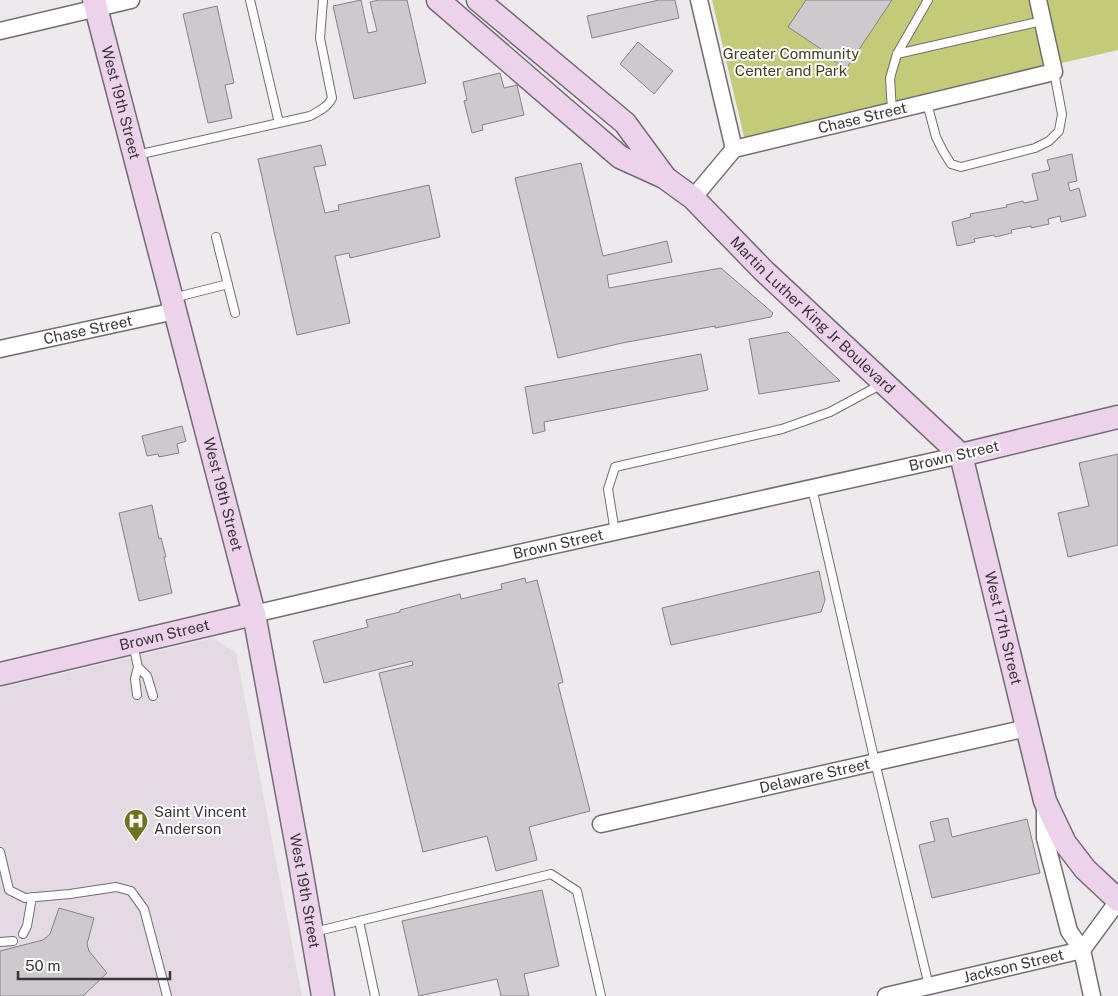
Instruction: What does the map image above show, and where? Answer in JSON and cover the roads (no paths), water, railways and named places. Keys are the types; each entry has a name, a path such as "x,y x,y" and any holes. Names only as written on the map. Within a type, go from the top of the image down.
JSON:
{"main road":[{"name":"Martin Luther King Jr Boulevard","path":"438,0 620,157 664,177 693,198 764,271 961,455"},
{"name":"Martin Luther King Jr Boulevard","path":"478,0 625,123 664,177"},
{"name":"West 19th Street","path":"95,4 254,614 322,996"},
{"name":"Brown Street","path":"961,455 1118,417"},
{"name":"West 17th Street","path":"961,455 1046,801 1065,843 1085,869 1118,901"},
{"name":"Brown Street","path":"0,674 254,614"}],"street":[{"path":"0,31 95,4 131,0"},
{"path":"693,198 734,149 699,0"},
{"path":"1038,0 1054,72"},
{"name":"Chase Street","path":"734,149 1054,72"},
{"name":"Chase Street","path":"0,349 173,304"},
{"name":"Brown Street","path":"254,614 442,570 961,455"},
{"name":"Delaware Street","path":"601,824 1027,728"},
{"name":"West 17th Street","path":"1046,801 1045,838 1069,930 1082,950 1092,996"},
{"name":"Jackson Street","path":"886,996 1082,950 1118,901"}],"lane":[{"path":"250,0 279,123"},
{"path":"135,155 310,116 322,110 330,103 332,98 320,38 323,0"},
{"path":"892,111 890,78 897,54 928,0"},
{"path":"897,54 1042,21"},
{"path":"927,103 936,137 943,151 951,164 961,167 1035,148 1050,141 1058,131 1062,114 1054,72"},
{"path":"216,237 235,312"},
{"path":"173,304 228,284"},
{"path":"615,532 608,489 615,466 782,430 830,412 884,383"},
{"path":"812,488 929,986"},
{"path":"133,642 138,667 135,679 137,695"},
{"path":"138,667 147,676 153,696"},
{"path":"0,852 9,890 24,898 116,887 131,891 144,909 167,996"},
{"path":"312,932 551,874 577,892 599,995"},
{"path":"0,894 9,890"},
{"path":"23,934 27,926 32,897"},
{"path":"360,920 375,996"},
{"path":"0,942 13,941"}],"place":[{"name":"Saint Vincent Anderson","path":"136,842"}],"park label":[{"name":"Greater Community Center and Park","path":"791,62"}]}
